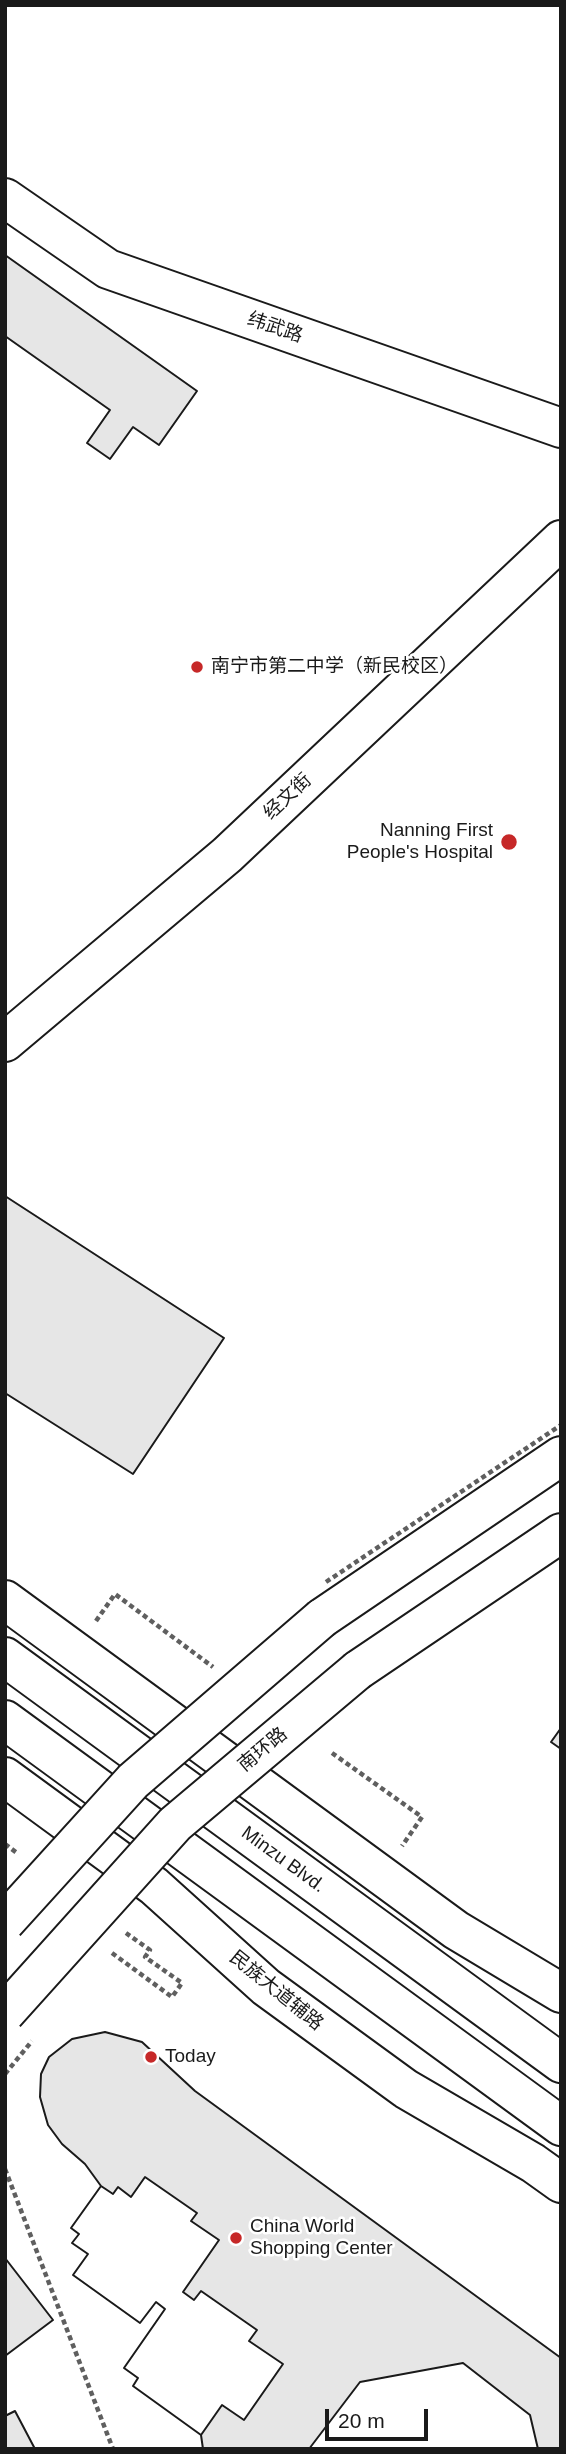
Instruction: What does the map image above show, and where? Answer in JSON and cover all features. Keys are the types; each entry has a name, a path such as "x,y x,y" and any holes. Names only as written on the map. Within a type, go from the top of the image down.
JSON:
{"main road":[{"name":"纬武路","path":"5,198 108,269 561,428"},
{"name":"经文街","path":"5,1042 227,855 561,540"},
{"path":"5,1922 133,1781 322,1618 561,1456"},
{"name":"南环路","path":"5,2012 175,1824 358,1670 561,1532"},
{"path":"5,1600 456,1930 561,1993"},
{"name":"Minzu Blvd.","path":"5,1657 561,2063"},
{"path":"5,1720 561,2126"},
{"name":"民族大道辅路","path":"5,1777 154,1886 266,1987 406,2090 533,2163 561,2183"},
{"path":"525,2100 561,2136"}],"path":[{"path":"115,1594 219,1672"},
{"path":"332,1754 422,1817"},
{"path":"112,1953 172,1997 182,1983 145,1957"},
{"path":"5,2169 113,2449"}],"building":[{"path":"5,255 197,391 159,445 133,427 110,459 87,443 110,410 5,336"},
{"path":"5,1196 224,1338 133,1474 5,1393"},
{"path":"561,1728 561,1749 551,1742"},
{"name":"China World Shopping Center","path":"105,2032 142,2042 195,2091 561,2358 561,2449 203,2449 201,2435 133,2386 138,2378 124,2368 165,2309 156,2302 140,2323 73,2275 88,2254 72,2243 79,2234 71,2228 101,2186 85,2164 62,2144 48,2125 40,2097 41,2074 49,2057 72,2039"},
{"path":"145,2177 197,2213 191,2221 219,2240 183,2292 194,2300 201,2291 257,2330 249,2341 283,2364 244,2420 222,2405 201,2435 133,2386 138,2378 124,2368 165,2309 156,2302 140,2323 73,2275 88,2254 72,2243 79,2234 71,2228 101,2186 113,2194 118,2187 131,2197"},
{"path":"5,2258 53,2320 5,2356"},
{"path":"463,2363 530,2415 538,2449 309,2449 360,2382"},
{"path":"15,2411 35,2449 5,2449 5,2416"}],"place":[{"name":"南宁市第二中学（新民校区）","path":"197,667"},
{"name":"Nanning First People's Hospital","path":"509,842"},
{"name":"Today","path":"151,2057"},
{"name":"China World Shopping Center","path":"236,2238"}]}
